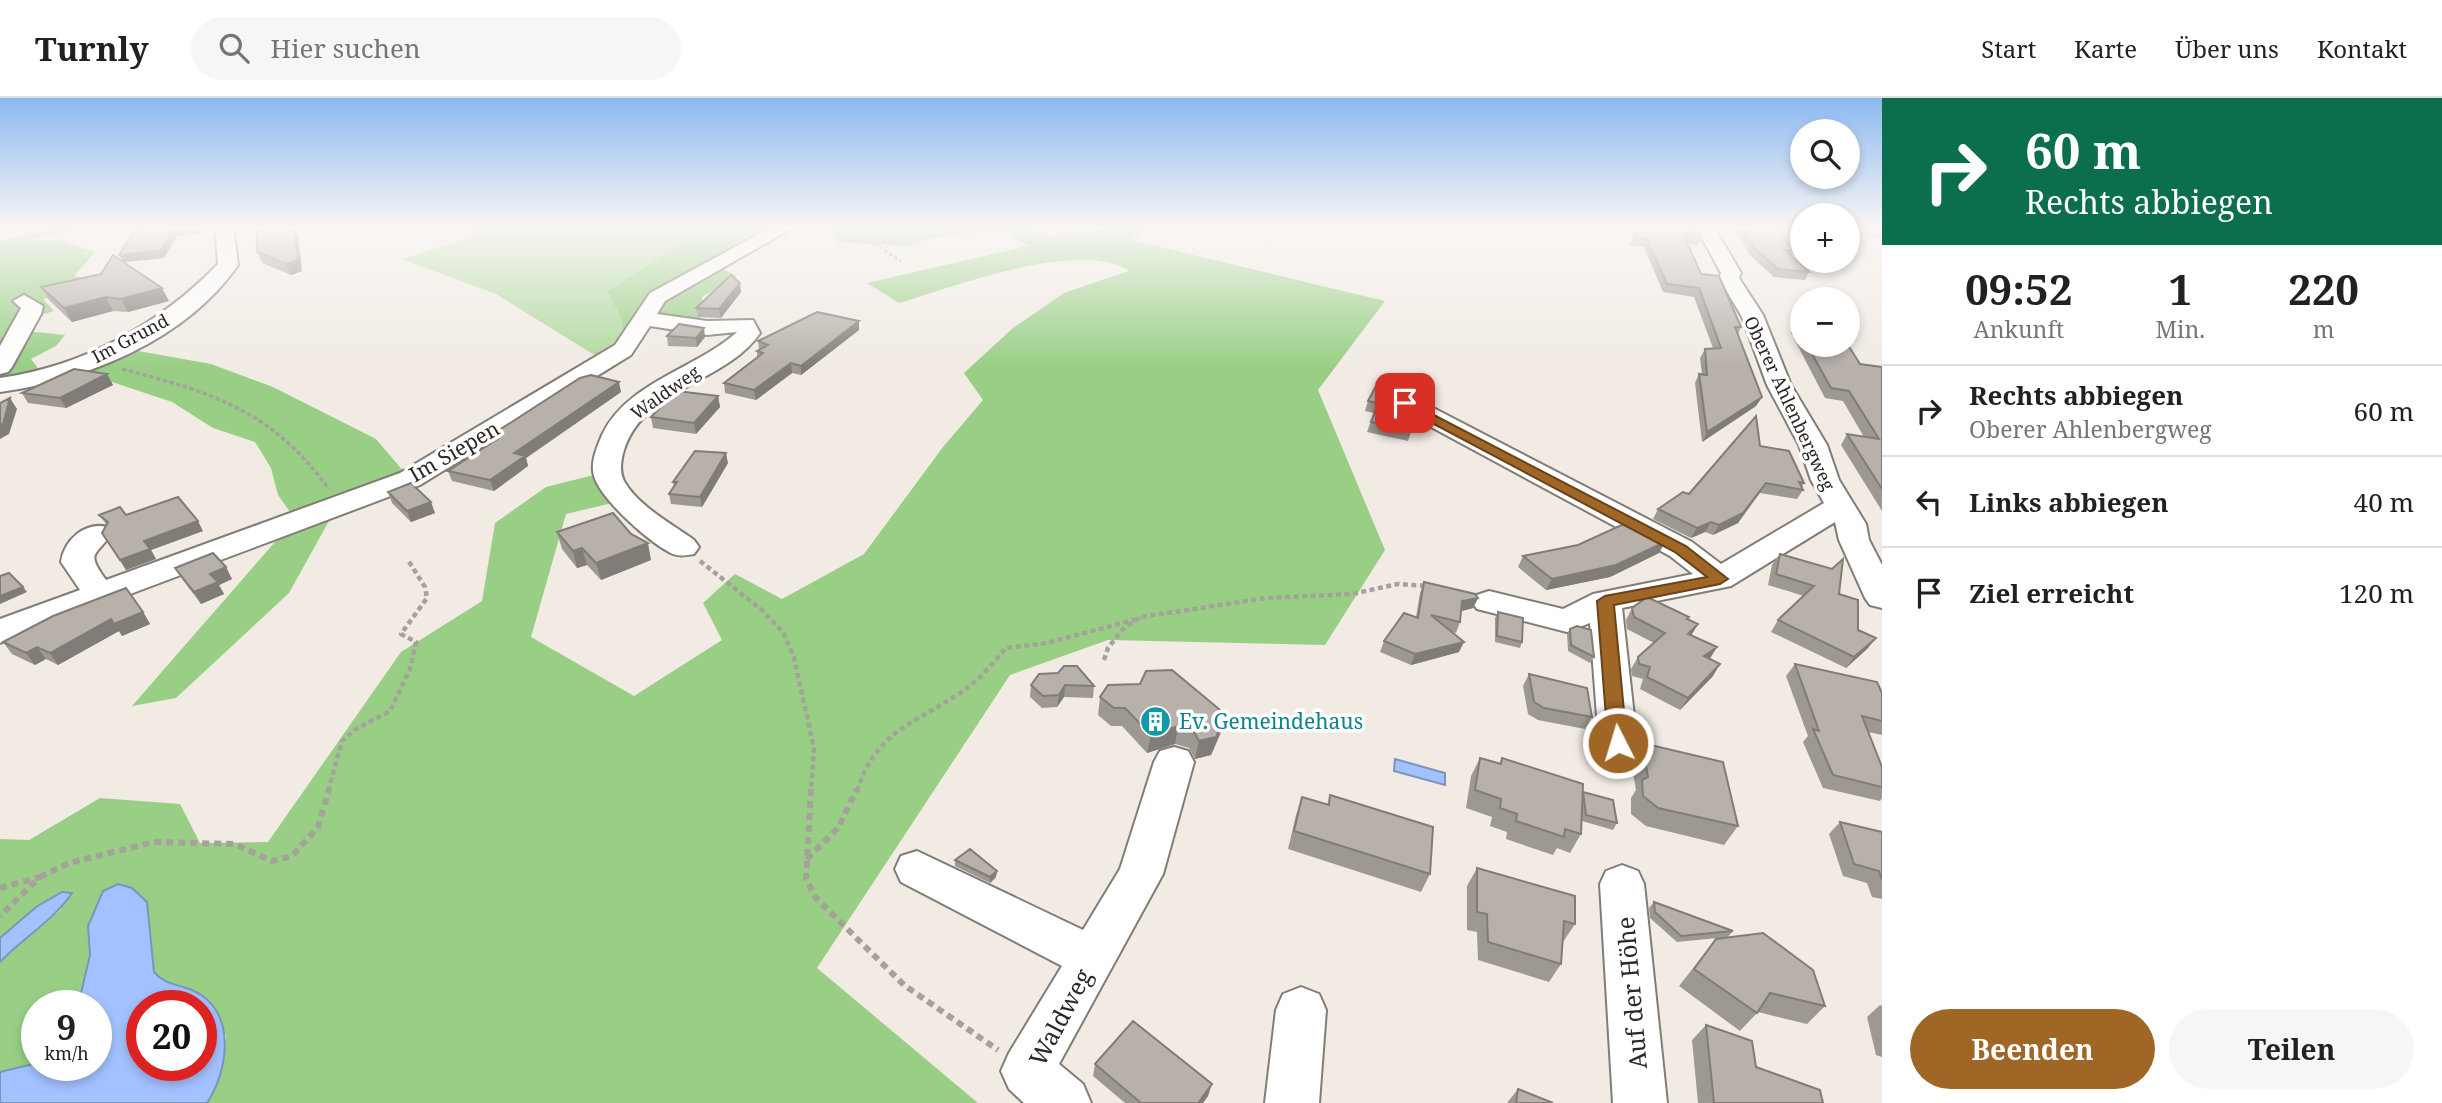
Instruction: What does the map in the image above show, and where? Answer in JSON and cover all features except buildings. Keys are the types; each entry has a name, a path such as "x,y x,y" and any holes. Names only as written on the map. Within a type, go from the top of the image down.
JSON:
{"street":[{"name":"Im Grund","path":"4,382 70,368 127,343 186,308 220,274"},
{"name":"Im Siepen","path":"0,632 339,503 410,479 623,350 657,297 699,274"},
{"name":"Oberer Ahlenbergweg","path":"1730,274 1729,278 1743,305 1756,323 1779,384 1813,445 1815,458 1851,524 1854,540 1882,598"},
{"path":"4,382 8,347 29,320 32,306 24,302"},
{"name":"Waldweg","path":"643,318 708,328 745,325 749,332 728,352 654,396 620,426 611,442 606,472 610,481 625,500 683,547"},
{"path":"1405,403 1681,549 1720,579"},
{"name":"Oberer Ahlenbergweg","path":"1489,602 1567,621 1605,601 1720,579 1840,506"},
{"path":"97,533 78,551 76,562 99,594"},
{"path":"1605,601 1618,743"},
{"name":"Waldweg","path":"1065,1103 1027,1071 1141,874 1174,762"},
{"path":"917,869 1091,957"},
{"name":"Auf der Höhe","path":"1622,884 1640,1103"},
{"path":"1292,1103 1301,1010"}],"path":[{"path":"127,343 124,350 110,360 111,366 223,399 255,417 302,452 339,503"},
{"path":"683,547 762,610 783,632 794,658 814,748 806,879 816,898 904,985 1027,1071"},
{"path":"0,888 40,877 80,860 154,842 234,844 272,861 292,856 318,827 342,741 356,729 390,711 410,669 416,642 402,637 401,634 427,598 425,587 408,560"},
{"path":"806,860 838,828 853,803 864,768 883,741 977,680 1006,648 1047,643 1109,624 1266,598 1352,594 1398,584 1432,587"},
{"path":"1104,660 1108,648 1123,629 1141,618"},
{"path":"0,916 40,877"}],"green space":[{"path":"0,274 76,274 74,276 113,284 43,299 54,311 21,321 16,330 65,335 56,346 31,359 44,376 0,385"},
{"path":"442,274 634,274 607,291 622,320 623,350 604,361 496,294"},
{"path":"634,274 737,276 702,297 700,317 707,328 643,318 623,350 622,320 607,291"},
{"path":"907,274 995,274 982,277 899,303 867,283"},
{"path":"1120,274 1272,274 1385,301 1318,390 1385,550 1325,645 1108,640 1010,675 817,968 978,1103 207,1103 223,1062 226,1035 217,1023 217,990 191,990 174,986 153,972 147,902 88,926 91,955 82,990 21,990 21,1069 0,1072 0,962 25,936 62,909 0,938 0,839 29,840 100,798 180,804 200,843 268,842 401,652 482,601 495,523 546,487 606,472 625,500 566,514 531,637 634,696 722,640 703,603 735,574 782,599 864,554 943,447 983,400 964,373 1013,328 1064,293"},
{"path":"133,350 211,364 273,387 376,439 410,479 339,503 289,593 176,698 132,706 295,519 278,495 271,468 255,442 213,428 172,402 70,368"}],"water":[{"path":"1395,759 1445,773 1445,785 1394,771"},
{"path":"118,884 132,888 147,902 154,972 167,982 192,990 126,990 126,1081 217,1081 217,1013 225,1041 224,1057 221,1073 207,1103 0,1103 0,1072 21,1067 21,1081 112,1081 112,990 82,990 90,955 88,926 103,891"},
{"path":"62,892 72,893 56,912 0,962 0,938 36,907"}],"place":[{"name":"Ev. Gemeindehaus","path":"1156,721"}],"route":[{"path":"1405,403 1681,549 1720,579 1605,601 1618,743"}]}
